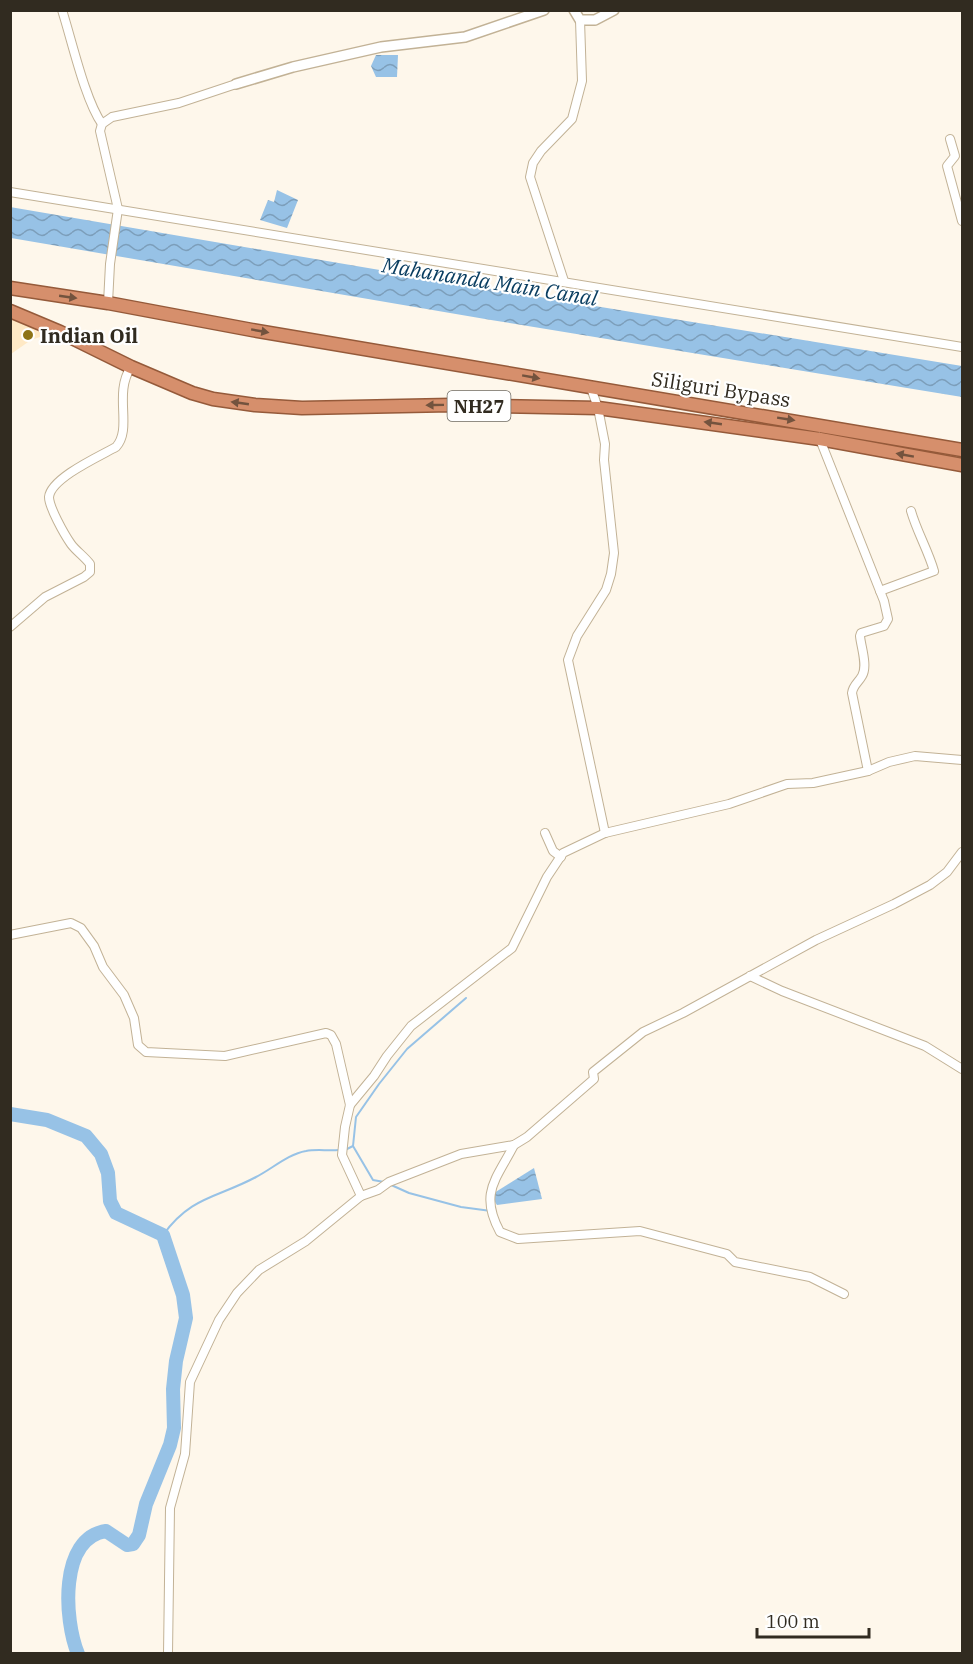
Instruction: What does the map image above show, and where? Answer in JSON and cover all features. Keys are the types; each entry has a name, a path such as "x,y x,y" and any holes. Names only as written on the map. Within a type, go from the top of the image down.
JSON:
{"highway":[{"name":"NH27","path":"10,288 108,303"},
{"name":"Siliguri Bypass","path":"108,303 252,330 963,450"},
{"name":"NH27","path":"10,311 60,332 131,367 192,393 213,399 302,408 451,405 598,408 820,439 963,465"}],"street":[{"path":"62,10 86,87 97,118 102,124"},
{"path":"108,303 110,264 118,209 100,131 102,124 112,117 179,103 293,68 381,47 465,38 544,10"},
{"path":"564,281 530,177 532,163 572,119 582,81 580,20 574,10"},
{"path":"580,20 595,20 614,10"},
{"path":"950,140 955,156 947,166 963,220"},
{"path":"10,192 963,347"},
{"path":"10,627 45,597 84,578 90,572 90,564 72,545 50,504 49,495 63,477 120,443 123,429 123,386 131,367"},
{"path":"591,388 598,408 604,444 614,553 606,590 577,636 568,660 605,833"},
{"path":"816,424 880,591 888,619 884,626 861,633 863,675 853,686 852,693 868,771"},
{"path":"880,591 934,570 911,511"},
{"path":"350,1105 411,1026 512,948 547,877 563,853 605,833 729,804 788,784 813,783 868,771 889,762 915,756 963,760"},
{"path":"545,833 553,850 561,857"},
{"path":"168,1653 170,1508 185,1455 190,1382 219,1320 237,1293 259,1270 306,1241 361,1196 378,1191 389,1182 461,1154 514,1145 527,1137 594,1079 592,1072 643,1032 683,1013 816,940 930,885 947,872 963,852"},
{"path":"10,935 71,923 81,928 94,946 103,967 124,995 134,1018 138,1045 146,1052 225,1056 326,1033 331,1035 336,1044 350,1105 341,1145 342,1155 361,1196"},
{"path":"750,976 925,1046 963,1069"},
{"path":"514,1145 489,1193 492,1217 500,1232 518,1239 640,1232 727,1254 735,1262 810,1277 844,1294"}],"shaded area":[{"name":"Indian Oil","path":"11,316 49,334 31,340 11,354"}],"water":[{"path":"376,55 398,55 397,77 376,77 371,66"},
{"path":"277,190 298,200 287,228 260,220 268,200 274,202"},
{"path":"10,207 962,366 962,397 11,238"},
{"path":"534,1168 542,1199 497,1205 493,1199 494,1193"}],"waterway":[{"path":"345,1150 353,1146 356,1117 379,1084 407,1049 466,998"},
{"path":"10,1114 47,1120 86,1136 101,1154 108,1173 110,1201 116,1213 163,1235 183,1295 186,1318 176,1361 173,1389 174,1428 170,1445 146,1504 139,1535 133,1544 127,1545 106,1531 91,1537 80,1548 73,1564 68,1602 73,1639 78,1654"},
{"path":"353,1146 373,1180 384,1182"},
{"path":"163,1235 173,1222 194,1205 256,1177 293,1155 310,1150 339,1150"},
{"path":"389,1184 409,1193 461,1207 491,1211"}],"place":[{"name":"Indian Oil","path":"28,335"}],"water label":[{"name":"Mahananda Main Canal","path":"490,281"}]}
